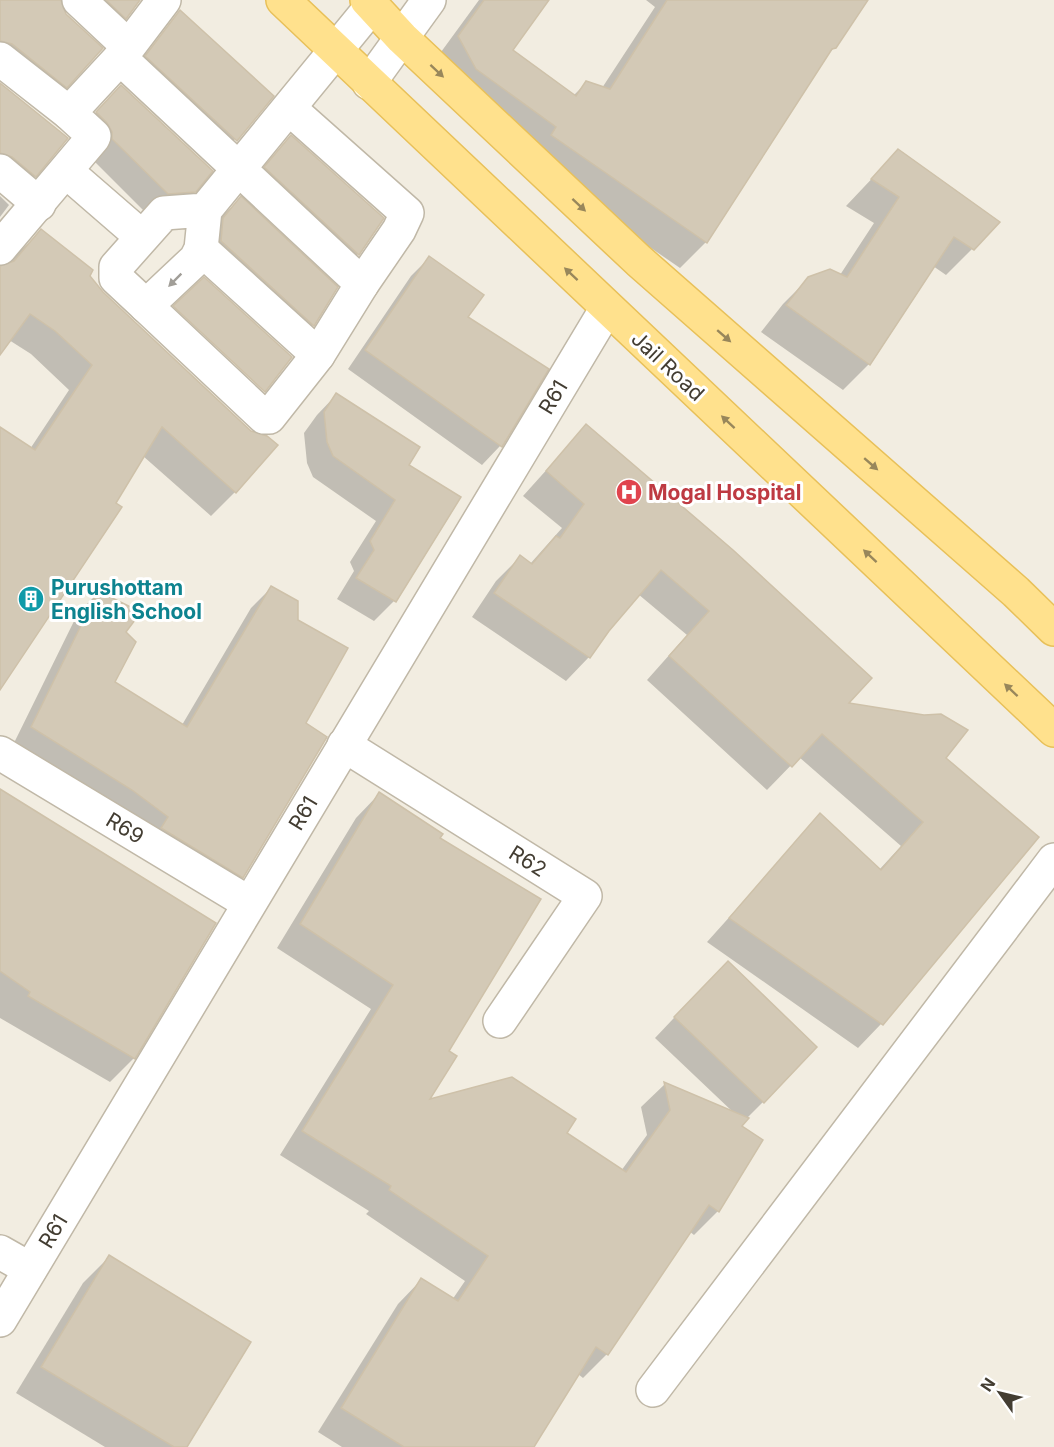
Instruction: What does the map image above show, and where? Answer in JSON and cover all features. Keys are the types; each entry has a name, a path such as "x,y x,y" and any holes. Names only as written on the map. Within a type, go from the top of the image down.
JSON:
{"main road":[{"name":"Jail Road","path":"283,0 1054,730"},
{"path":"369,3 402,38 639,261 1016,592 1054,629"}],"street":[{"path":"79,0 124,52 238,171 362,284"},
{"path":"69,113 124,52 164,0"},
{"path":"369,83 429,0"},
{"path":"146,306 196,259 201,249 205,210 291,109 336,52 369,3"},
{"path":"0,59 94,135 67,172 0,248"},
{"path":"205,210 164,213 116,267 116,278 264,417 269,417 318,355 399,230 407,213 291,109"},
{"path":"0,171 39,204"},
{"path":"67,172 142,237"},
{"path":"201,249 318,355"},
{"name":"R61","path":"0,1320 607,308"},
{"name":"R62","path":"344,745 585,896 500,1021"},
{"name":"R69","path":"0,753 249,903"},
{"path":"653,1390 1054,860"},
{"path":"0,1252 30,1269"}],"building":[{"path":"0,0 61,0 66,14 103,48 67,88 12,44 0,41"},
{"path":"106,0 140,0 126,19"},
{"path":"484,0 549,0 513,50 576,96 586,81 610,89 667,0 868,0 836,48 832,49 707,243 551,135 556,127 476,69 458,36"},
{"path":"180,10 274,96 237,141 145,56"},
{"path":"0,83 68,138 36,177 12,157 0,153"},
{"path":"121,85 213,171 196,192 168,194 112,139 112,132 107,123 96,112"},
{"path":"291,135 384,218 359,255 264,167"},
{"path":"898,149 1000,222 974,250 954,237 870,365 786,305 808,277 830,269 847,277 899,197 871,179"},
{"path":"241,196 338,287 314,326 221,241 223,218"},
{"path":"41,229 93,270 90,276 103,292 251,431 267,436 278,445 236,493 162,427 116,503 122,507 0,690 0,427 35,450 92,365 55,331 30,314 0,355 0,266 14,261"},
{"path":"429,256 484,295 468,317 549,369 502,447 365,350"},
{"path":"204,277 292,357 265,392 173,306"},
{"path":"336,393 420,447 409,465 461,497 396,602 356,578 374,550 370,541 395,500 333,456 327,442 324,412"},
{"path":"586,424 733,550 872,678 849,703 924,715 941,714 968,730 946,758 1039,837 883,1025 729,918 820,813 881,870 923,822 822,734 792,767 669,656 709,611 661,570 609,631 590,658 494,593 520,555 532,564 556,536 560,538 584,504 546,471"},
{"path":"271,586 298,601 298,620 348,648 306,723 327,737 243,878 161,828 168,817 132,790 31,727 98,591 141,612 126,632 136,642 115,682 187,727"},
{"path":"0,789 216,923 135,1059 28,996 30,992 0,971"},
{"path":"379,792 443,834 440,838 541,899 449,1051 457,1056 430,1099 512,1077 576,1119 567,1133 626,1172 670,1110 664,1082 749,1118 742,1126 763,1140 719,1212 709,1205 608,1355 596,1347 534,1447 404,1447 341,1408 421,1278 458,1301 488,1256 389,1190 391,1186 302,1131 393,985 300,924"},
{"path":"728,961 817,1047 764,1103 674,1017"},
{"path":"109,1255 251,1342 187,1447 174,1447 41,1367"}],"place":[{"name":"Mogal Hospital","path":"629,492"},
{"name":"Purushottam English School","path":"31,599"}]}
